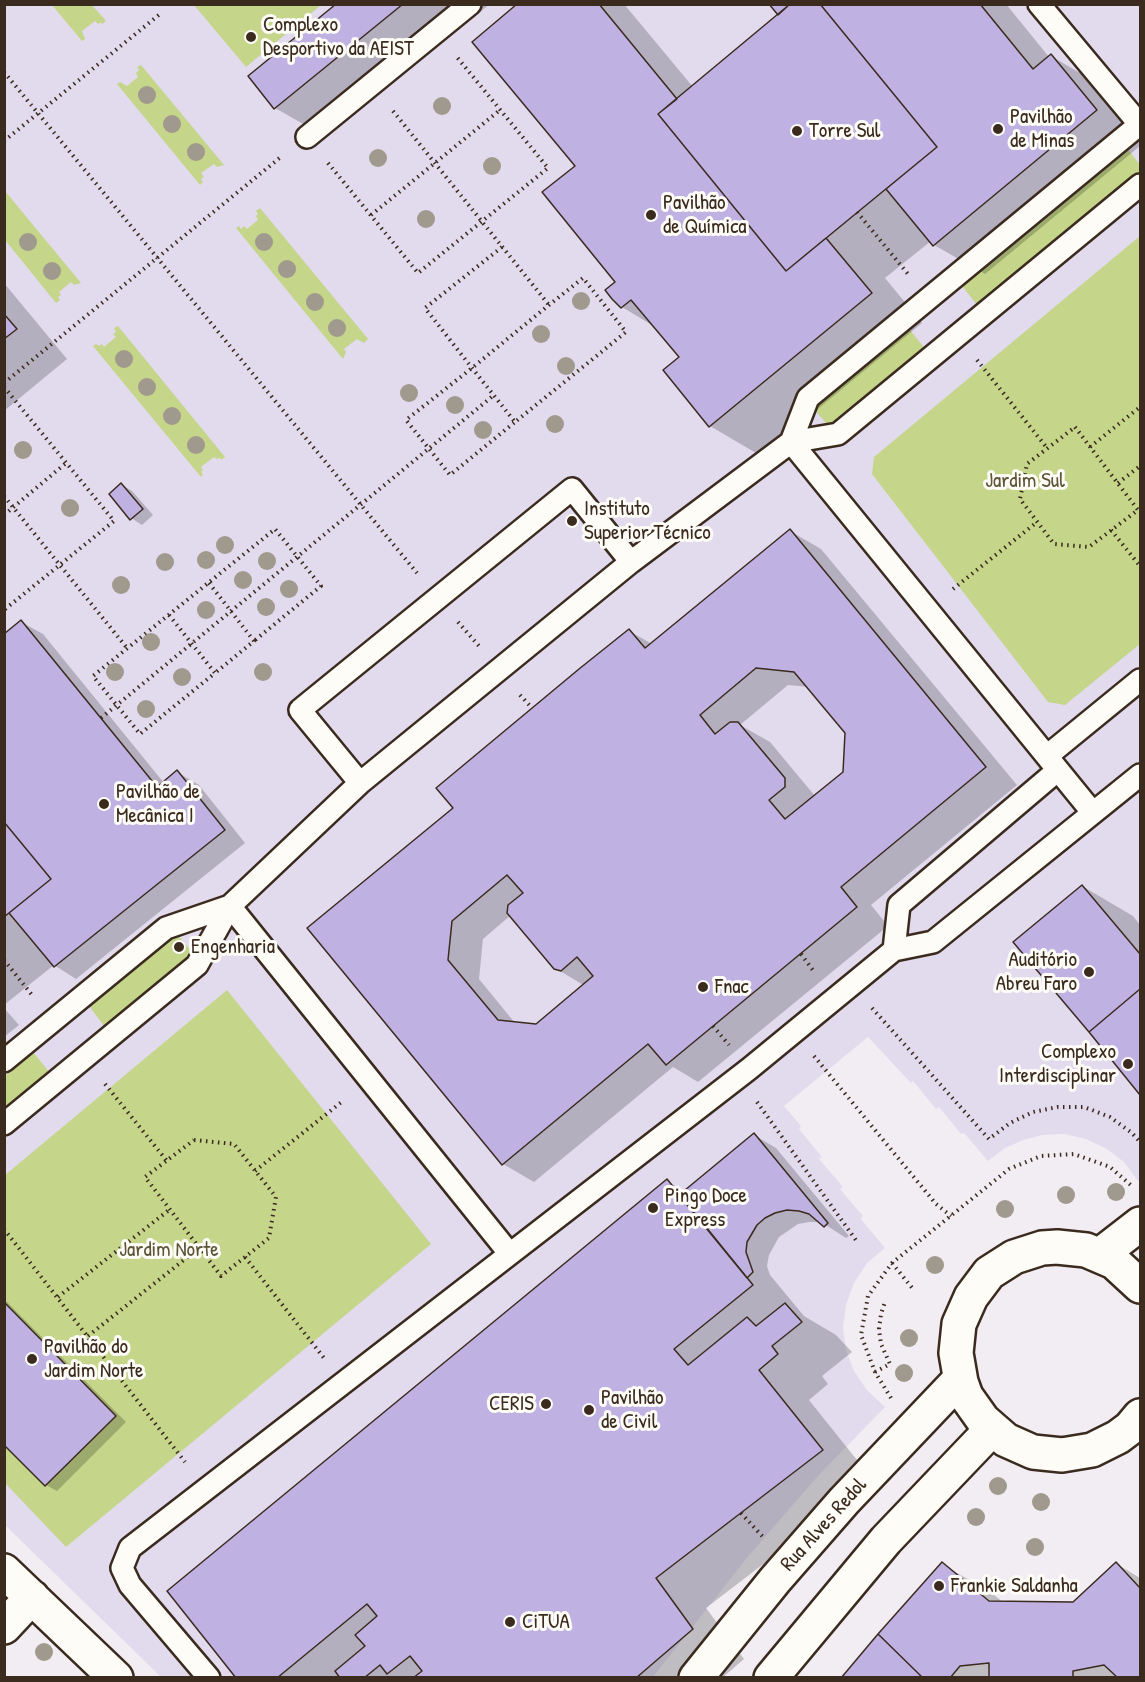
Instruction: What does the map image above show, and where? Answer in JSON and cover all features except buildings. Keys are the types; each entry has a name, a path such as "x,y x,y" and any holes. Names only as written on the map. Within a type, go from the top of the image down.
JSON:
{"street":[{"path":"1100,1255 1140,1224"},
{"path":"1140,1286 1114,1262 1100,1255 1071,1247 1042,1248 1014,1257 989,1274 970,1297 959,1323 956,1353 960,1379 966,1396 992,1430 1006,1440 1026,1449 1062,1455 1092,1450 1130,1428 1140,1418"},
{"name":"Rua Alves Redol","path":"696,1677 775,1580 844,1501 960,1379"},
{"path":"771,1677 886,1540 992,1430"},
{"path":"4,1571 116,1677"},
{"path":"4,1627 32,1597"}],"lane":[{"path":"307,136 470,4"},
{"path":"791,442 808,398 1140,124 1039,4"},
{"path":"4,1124 197,965 230,906 360,783 631,562 791,442 838,434 1140,185"},
{"path":"791,442 1093,813"},
{"path":"360,783 300,710 572,489 631,562"},
{"path":"894,950 899,905 1140,680"},
{"path":"209,1677 130,1586 122,1568 130,1548 738,1076 894,950 933,942 1140,775"},
{"path":"4,1061 166,928 230,906"},
{"path":"230,906 509,1253"}],"path":[{"path":"4,141 160,14"},
{"path":"307,136 418,273 548,168 437,32"},
{"path":"4,72 532,708"},
{"path":"371,84 549,305"},
{"path":"370,216 500,110"},
{"path":"4,610 114,520 4,385 279,159"},
{"path":"502,247 425,309 515,422"},
{"path":"583,278 626,332 450,475 406,420 549,305 583,278"},
{"path":"101,718 494,395"},
{"path":"1090,447 1140,407"},
{"path":"1076,427 1090,447 1138,510 1089,547 1054,544 1020,499 1027,464 1076,427"},
{"path":"4,514 66,462"},
{"path":"1118,483 1140,466"},
{"path":"4,496 127,648"},
{"path":"928,610 1037,522"},
{"path":"275,529 321,586 140,734 93,676 209,583 275,529"},
{"path":"1111,530 1140,567"},
{"path":"209,583 255,641"},
{"path":"169,615 215,673"},
{"path":"852,985 989,1139 1010,1123 1033,1112 1084,1107 1110,1118 1132,1133 1140,1142"},
{"path":"826,1072 936,1204 951,1216"},
{"path":"738,1076 858,1243"},
{"path":"255,1171 369,1080"},
{"path":"194,1140 234,1144 276,1197 268,1238 221,1276 169,1210 145,1178 194,1140"},
{"path":"57,1297 169,1210"},
{"path":"4,1229 206,1489"},
{"path":"88,1336 199,1248"},
{"path":"245,1257 343,1382"},
{"path":"892,1263 913,1289"},
{"path":"875,1372 890,1364 881,1344 879,1329 885,1302"},
{"path":"741,1513 768,1542"}],"shaded area":[{"name":"Instituto Superior Técnico","path":"4,5 1140,5 1140,1180 1138,1181 1124,1162 1107,1149 1086,1139 1064,1134 1043,1135 1023,1140 1005,1148 988,1161 964,1133 961,1134 939,1107 936,1109 913,1081 911,1083 868,1037 784,1106 822,1157 819,1159 843,1187 840,1189 863,1216 861,1219 885,1248 867,1263 854,1283 846,1305 843,1328 846,1350 854,1371 867,1390 885,1407 817,1477 747,1558 653,1677 161,1677 5,1525"}],"green space":[{"path":"52,5 92,5 106,21 98,24 95,21 82,31 85,39 82,41"},
{"name":"Complexo Desportivo da AEIST","path":"194,5 321,5 246,67"},
{"path":"141,65 224,165 217,167 214,164 201,173 204,177 200,185 117,84 120,82 127,86 138,77 137,67"},
{"path":"1127,148 1140,165 1140,172 978,306 962,286"},
{"path":"5,191 81,283 74,285 71,282 59,292 60,300 56,303 5,240"},
{"path":"260,208 368,339 364,343 357,339 344,349 346,352 343,359 236,228 239,226 241,229 244,226 247,229 258,220 256,211"},
{"name":"Jardim Sul","path":"1140,236 1140,644 1065,705 1048,702 872,474 874,457"},
{"path":"118,326 225,457 221,460 214,457 201,467 203,474 201,477 93,346 102,344 104,347 116,337 113,334 116,332 114,328"},
{"path":"910,330 926,350 831,429 813,408"},
{"path":"176,933 193,953 104,1026 89,1006"},
{"name":"Jardim Norte","path":"227,990 431,1244 66,1547 5,1483 5,1175"},
{"path":"33,1052 49,1072 5,1108 5,1076"}],"place":[{"name":"Complexo Desportivo da AEIST","path":"251,37"},
{"name":"Pavilhão de Minas","path":"998,129"},
{"name":"Torre Sul","path":"797,131"},
{"name":"Pavilhão de Química","path":"651,215"},
{"name":"Instituto Superior Técnico","path":"572,521"},
{"name":"Pavilhão de Mecânica I","path":"104,804"},
{"name":"Engenharia","path":"179,947"},
{"name":"Auditório Abreu Faro","path":"1089,972"},
{"name":"Fnac","path":"703,987"},
{"name":"Complexo Interdisciplinar","path":"1128,1064"},
{"name":"Pingo Doce Express","path":"653,1208"},
{"name":"Pavilhão do Jardim Norte","path":"32,1359"},
{"name":"CERIS","path":"546,1404"},
{"name":"Pavilhão de Civil","path":"589,1410"},
{"name":"Frankie Saldanha","path":"939,1586"},
{"name":"CiTUA","path":"510,1622"}]}
